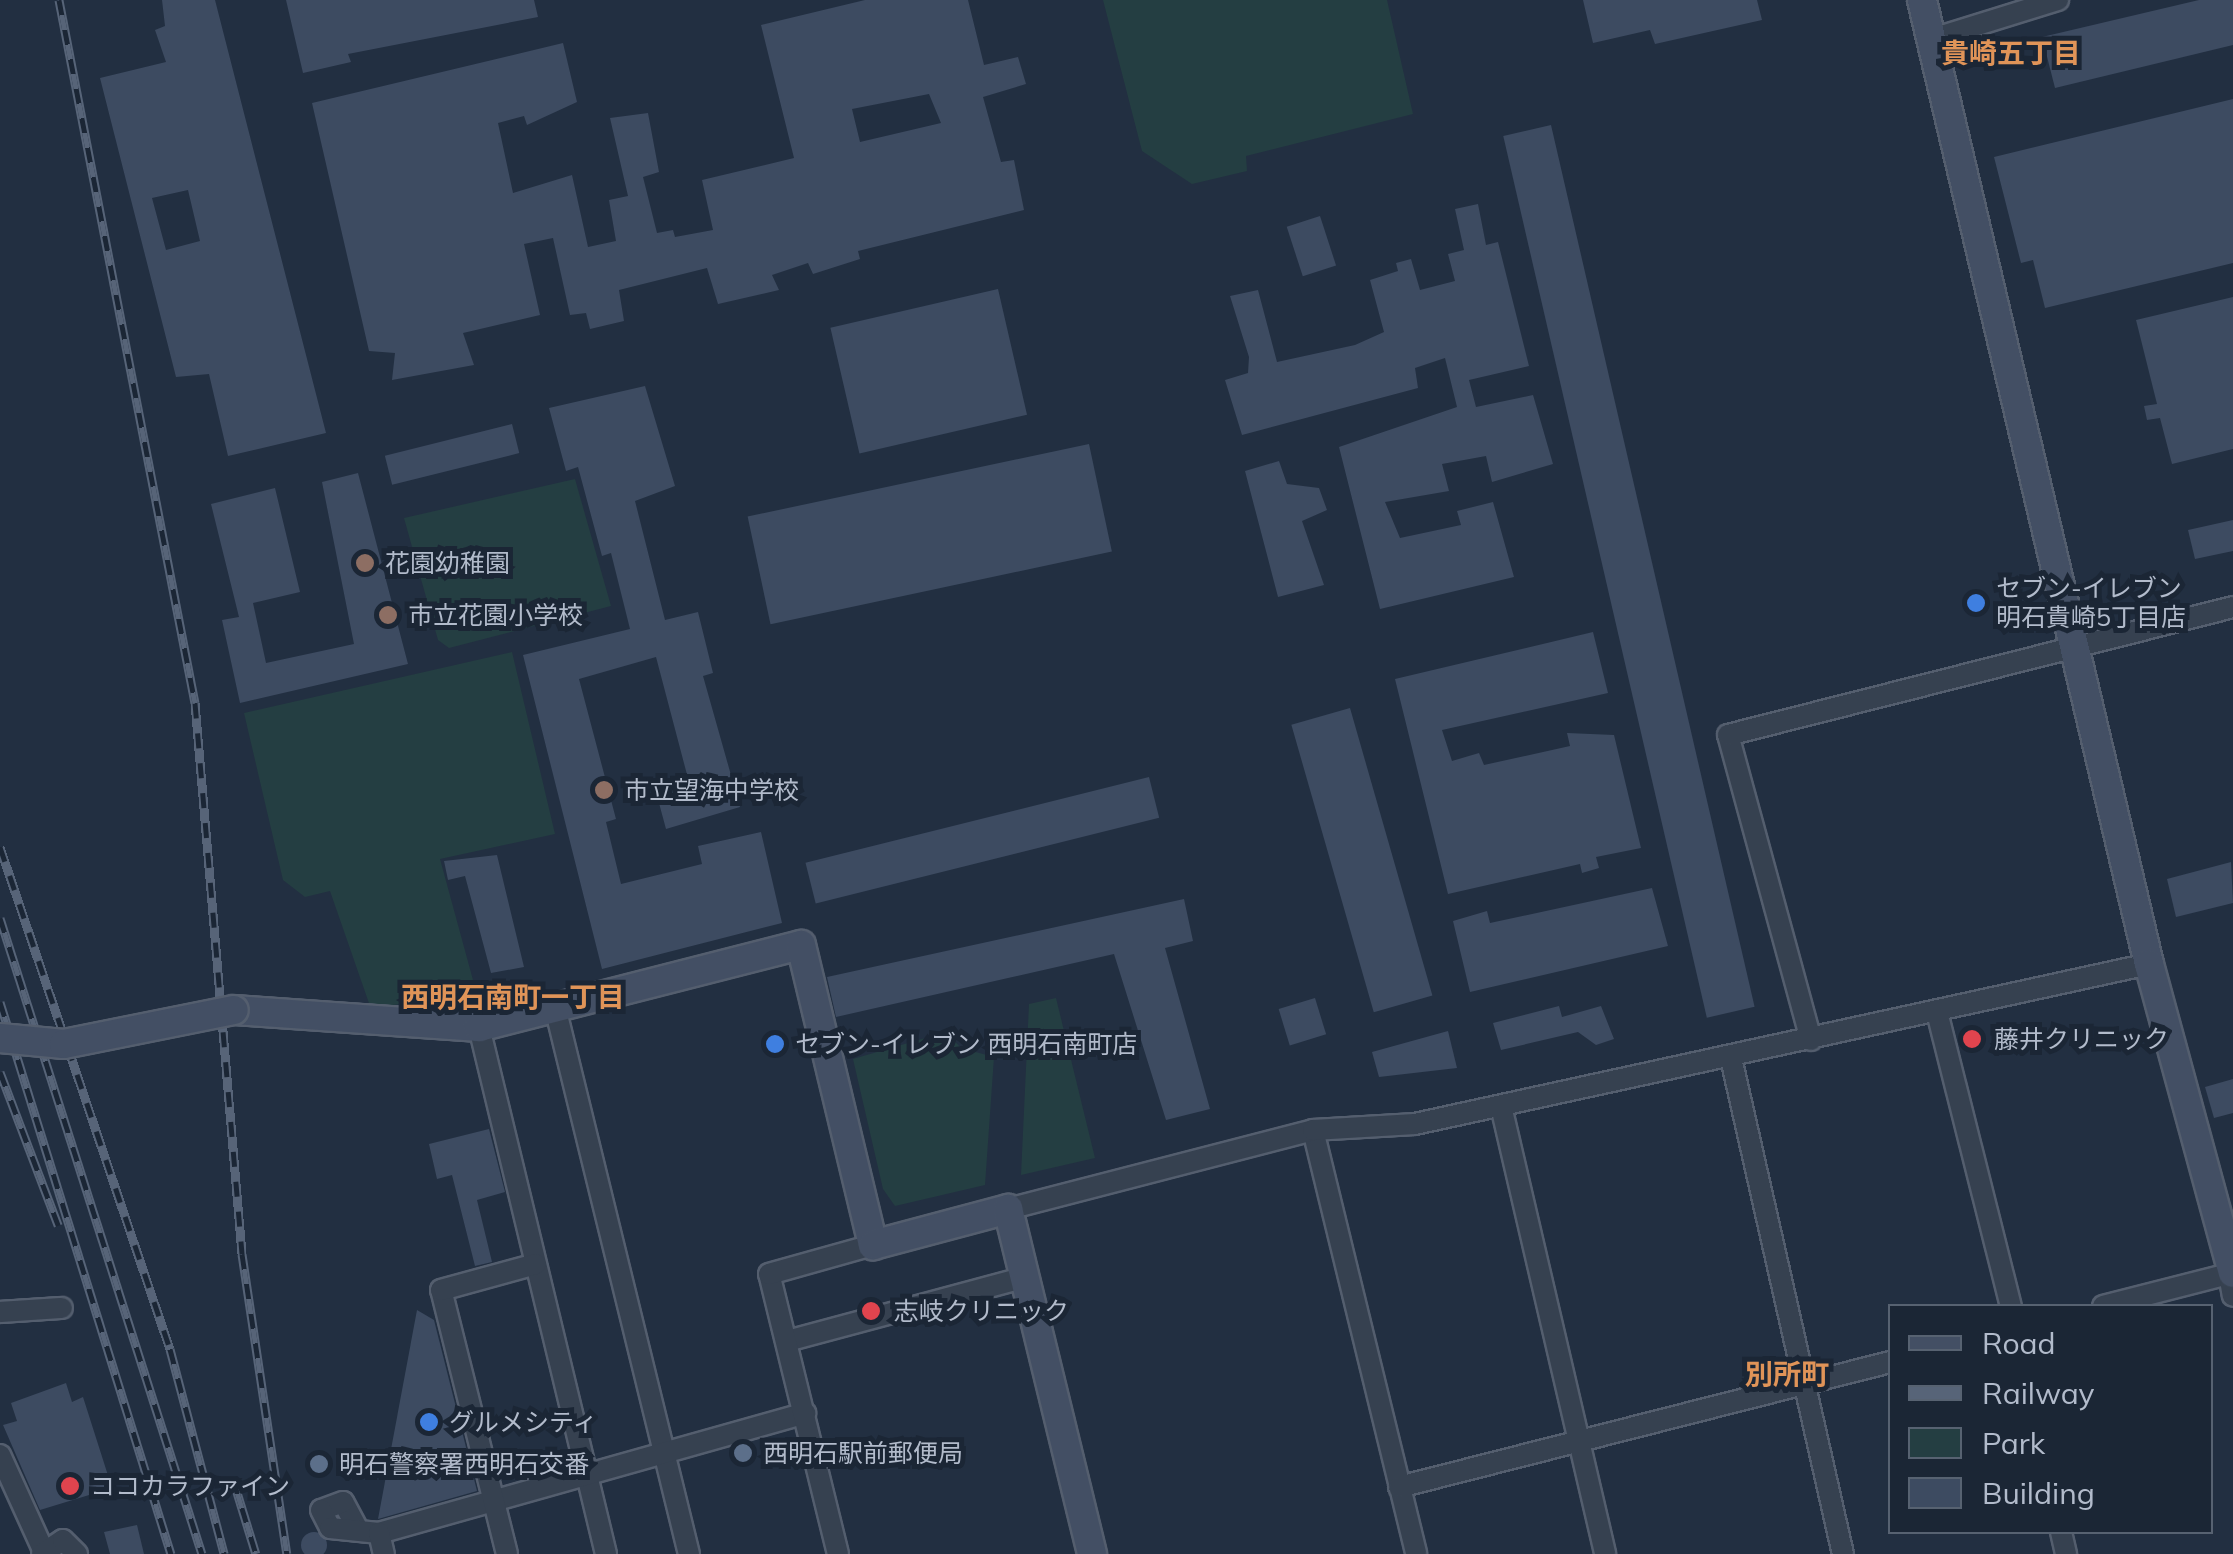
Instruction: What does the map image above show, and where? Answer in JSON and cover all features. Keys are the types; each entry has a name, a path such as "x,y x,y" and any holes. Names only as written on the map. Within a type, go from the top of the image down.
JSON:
{"street":[{"path":"1922,0 2149,964 2232,1281 2114,1304"},
{"path":"1932,39 2058,0"},
{"path":"1811,1040 1728,735 2076,642 2233,607"},
{"path":"0,1038 64,1044 234,1010 479,1026 802,945 873,1245"},
{"path":"838,1554 770,1274 1313,1130 1500,1106 2149,964"},
{"path":"555,1007 689,1554"},
{"path":"1937,1012 2010,1304"},
{"path":"479,1026 606,1554"},
{"path":"1731,1058 1843,1554"},
{"path":"1500,1106 1605,1554"},
{"path":"1313,1130 1416,1554"},
{"path":"1008,1209 1092,1554"},
{"path":"507,1554 440,1290 536,1264"},
{"path":"786,1342 1026,1277"},
{"path":"0,1312 62,1308"},
{"path":"1399,1487 1888,1363"},
{"path":"356,1526 381,1544 494,1501 805,1413"},
{"path":"0,1455 43,1552 64,1540 77,1554"}],"green space":[{"path":"1103,0 1387,0 1413,114 1246,156 1247,171 1192,184 1142,151"},
{"path":"575,479 611,606 449,648 438,640 404,518"},
{"path":"512,652 555,834 440,859 476,991 371,1009 330,891 305,897 283,880 244,713"},
{"path":"1056,998 1095,1158 1021,1175 1029,1004"},
{"path":"946,1032 961,1048 994,1057 985,1185 895,1206 883,1189 853,1059"}],"building":[{"path":"162,0 215,0 326,433 228,456 209,374 176,377 100,78 166,62 155,30 165,26","holes":["188,190 200,241 166,250 152,198"]},
{"path":"286,0 534,0 538,17 348,54 351,62 303,73"},
{"path":"865,0 968,0 984,65 1018,57 1026,84 983,97 1001,162 1014,160 1024,210 858,251 860,259 813,274 808,263 772,275 779,290 718,304 707,268 619,290 624,321 590,329 586,313 570,315 553,238 524,244 540,315 463,333 474,365 392,380 395,353 369,351 312,103 563,43 577,102 527,125 524,116 498,123 513,193 572,175 588,247 616,241 609,200 628,196 610,118 648,113 659,172 643,177 657,233 673,230 675,237 713,230 702,180 794,158 761,25","holes":["929,94 941,123 860,142 852,109"]},
{"path":"1583,0 1757,0 1762,20 1655,44 1650,30 1593,43"},
{"path":"2199,0 2233,0 2233,45 2055,88 2042,37"},
{"path":"2233,99 2233,263 2045,308 2033,260 2021,263 1994,157"},
{"path":"1551,125 1755,1007 1707,1018 1503,136"},
{"path":"1478,204 1486,245 1498,242 1529,366 1469,380 1476,407 1533,395 1553,464 1492,482 1486,456 1442,464 1449,491 1385,502 1400,538 1461,525 1457,511 1493,502 1514,577 1380,609 1339,447 1457,407 1445,358 1415,368 1418,388 1242,435 1225,380 1248,373 1249,357 1230,296 1258,290 1277,362 1355,345 1384,332 1370,280 1398,271 1396,263 1411,259 1420,290 1455,281 1448,254 1464,250 1455,209"},
{"path":"1320,216 1336,265 1303,276 1287,227"},
{"path":"998,289 1027,415 859,453 830,328"},
{"path":"2233,297 2233,449 2172,464 2160,418 2147,420 2144,406 2157,404 2136,320"},
{"path":"645,386 675,486 635,501 665,620 698,612 713,673 703,676 740,807 666,829 656,792 690,786 656,657 579,679 616,819 606,822 621,884 702,864 698,846 761,832 782,923 602,969 523,655 630,629 611,553 602,556 578,467 566,471 549,408"},
{"path":"512,424 519,453 392,485 385,456"},
{"path":"1089,444 1112,552 770,624 748,517"},
{"path":"1279,461 1287,484 1319,488 1327,510 1302,521 1324,585 1278,597 1245,471"},
{"path":"358,473 408,664 240,703 222,620 239,617 211,504 275,488 300,592 253,603 266,663 354,644 322,482"},
{"path":"2233,520 2233,551 2195,559 2188,530"},
{"path":"1593,632 1608,693 1442,730 1452,761 1479,753 1484,765 1570,746 1567,733 1614,735 1641,848 1596,857 1599,868 1582,873 1580,864 1448,894 1395,679"},
{"path":"1350,708 1432,995 1374,1012 1291,725"},
{"path":"1149,777 1159,818 816,903 806,863"},
{"path":"497,855 524,967 491,973 465,876 448,880 444,861"},
{"path":"2231,862 2233,903 2176,917 2167,879"},
{"path":"1652,888 1668,946 1470,992 1453,921 1487,911 1490,923"},
{"path":"1184,899 1193,941 1165,948 1210,1109 1166,1120 1114,954 836,1017 827,977"},
{"path":"1315,998 1326,1034 1290,1045 1279,1009"},
{"path":"1559,1006 1562,1017 1601,1006 1614,1039 1596,1045 1578,1032 1501,1050 1493,1023"},
{"path":"1448,1031 1457,1068 1379,1077 1372,1052"},
{"path":"2233,1079 2233,1113 2214,1118 2205,1087"},
{"path":"489,1129 505,1192 477,1200 492,1262 475,1266 452,1175 437,1179 429,1144"},
{"path":"417,1310 434,1320 477,1491 378,1519"},
{"path":"66,1383 72,1402 83,1397 112,1488 40,1510 3,1425 17,1421 11,1403"},
{"path":"137,1525 144,1554 110,1554 104,1532"},
{"path":"309,1533 319,1533 326,1540 322,1555 306,1555 302,1550 302,1540"}],"railway":[{"path":"59,0 195,703 242,1254 287,1554"},
{"path":"0,847 170,1349 224,1554"},
{"path":"0,918 202,1554"},
{"path":"0,1002 171,1554"},
{"path":"0,1072 58,1225"},
{"path":"233,1479 256,1554"}],"place":[{"name":"花園幼稚園","path":"365,563"},
{"name":"セブン-イレブン 明石貴崎5丁目店","path":"1976,603"},
{"name":"市立花園小学校","path":"388,615"},
{"name":"市立望海中学校","path":"604,790"},
{"name":"藤井クリニック","path":"1972,1039"},
{"name":"セブン-イレブン 西明石南町店","path":"775,1044"},
{"name":"志岐クリニック","path":"871,1311"},
{"name":"グルメシティ","path":"429,1422"},
{"name":"西明石駅前郵便局","path":"743,1453"},
{"name":"明石警察署西明石交番","path":"319,1464"},
{"name":"ココカラファイン","path":"70,1486"}],"district":[{"name":"貴崎五丁目","path":"2011,53"},
{"name":"西明石南町一丁目","path":"513,997"},
{"name":"別所町","path":"1787,1374"}]}
